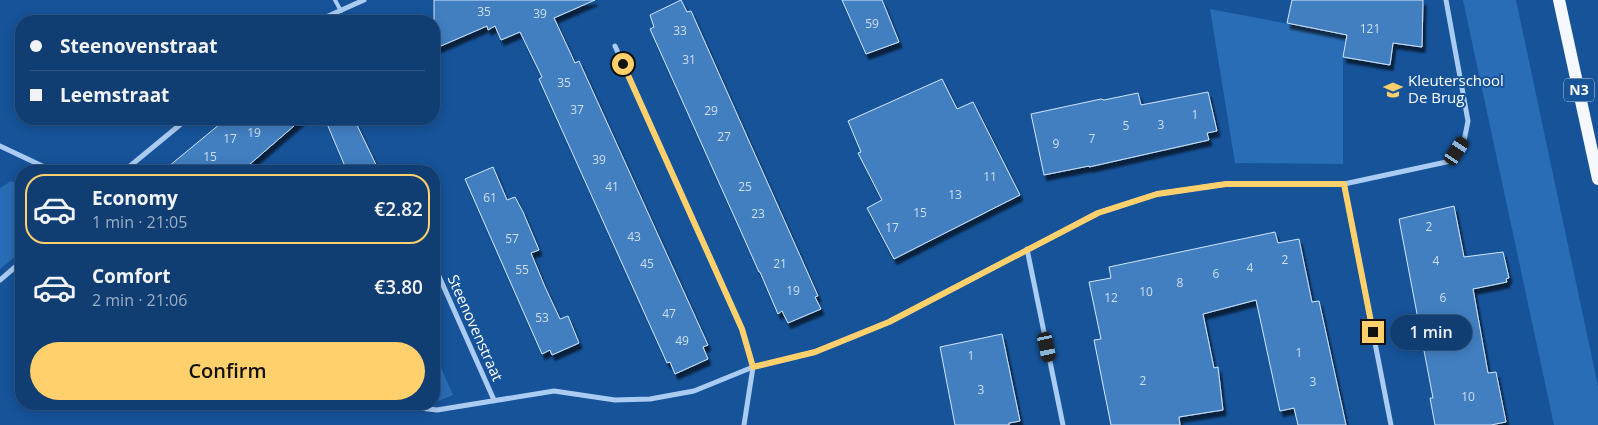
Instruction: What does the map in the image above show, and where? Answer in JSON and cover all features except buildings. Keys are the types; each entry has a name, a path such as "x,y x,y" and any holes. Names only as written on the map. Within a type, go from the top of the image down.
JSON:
{"main road":[{"name":"N3","path":"1559,0 1598,180"}],"street":[{"path":"331,15 364,0"},
{"name":"Steenovenstraat","path":"440,409 554,391 616,400 650,399 694,391 753,367 815,352 889,322 1098,213 1157,194 1226,184 1344,184 1451,161 1464,141 1468,121 1446,0"},
{"path":"615,46 742,329 753,367 744,425"},
{"path":"131,165 180,125"},
{"path":"0,146 40,165"},
{"path":"1344,184 1391,425"},
{"path":"1026,249 1063,425"},
{"path":"0,280 15,267"},
{"name":"Steenovenstraat","path":"440,278 494,400"}],"lane":[{"path":"335,0 341,11"}],"shaded area":[{"path":"1463,0 1516,0 1598,386 1598,425 1554,425"},
{"path":"1210,9 1347,35 1343,57 1343,164 1235,163"},
{"path":"11,181 15,183 15,257 0,269 0,188"},
{"path":"440,366 453,395 440,400"}],"place":[{"name":"Kleuterschool De Brug","path":"1393,90"}],"route":[{"path":"623,64 742,329 753,367 815,352 889,322 1098,213 1157,194 1226,184 1344,184 1373,332"}]}
